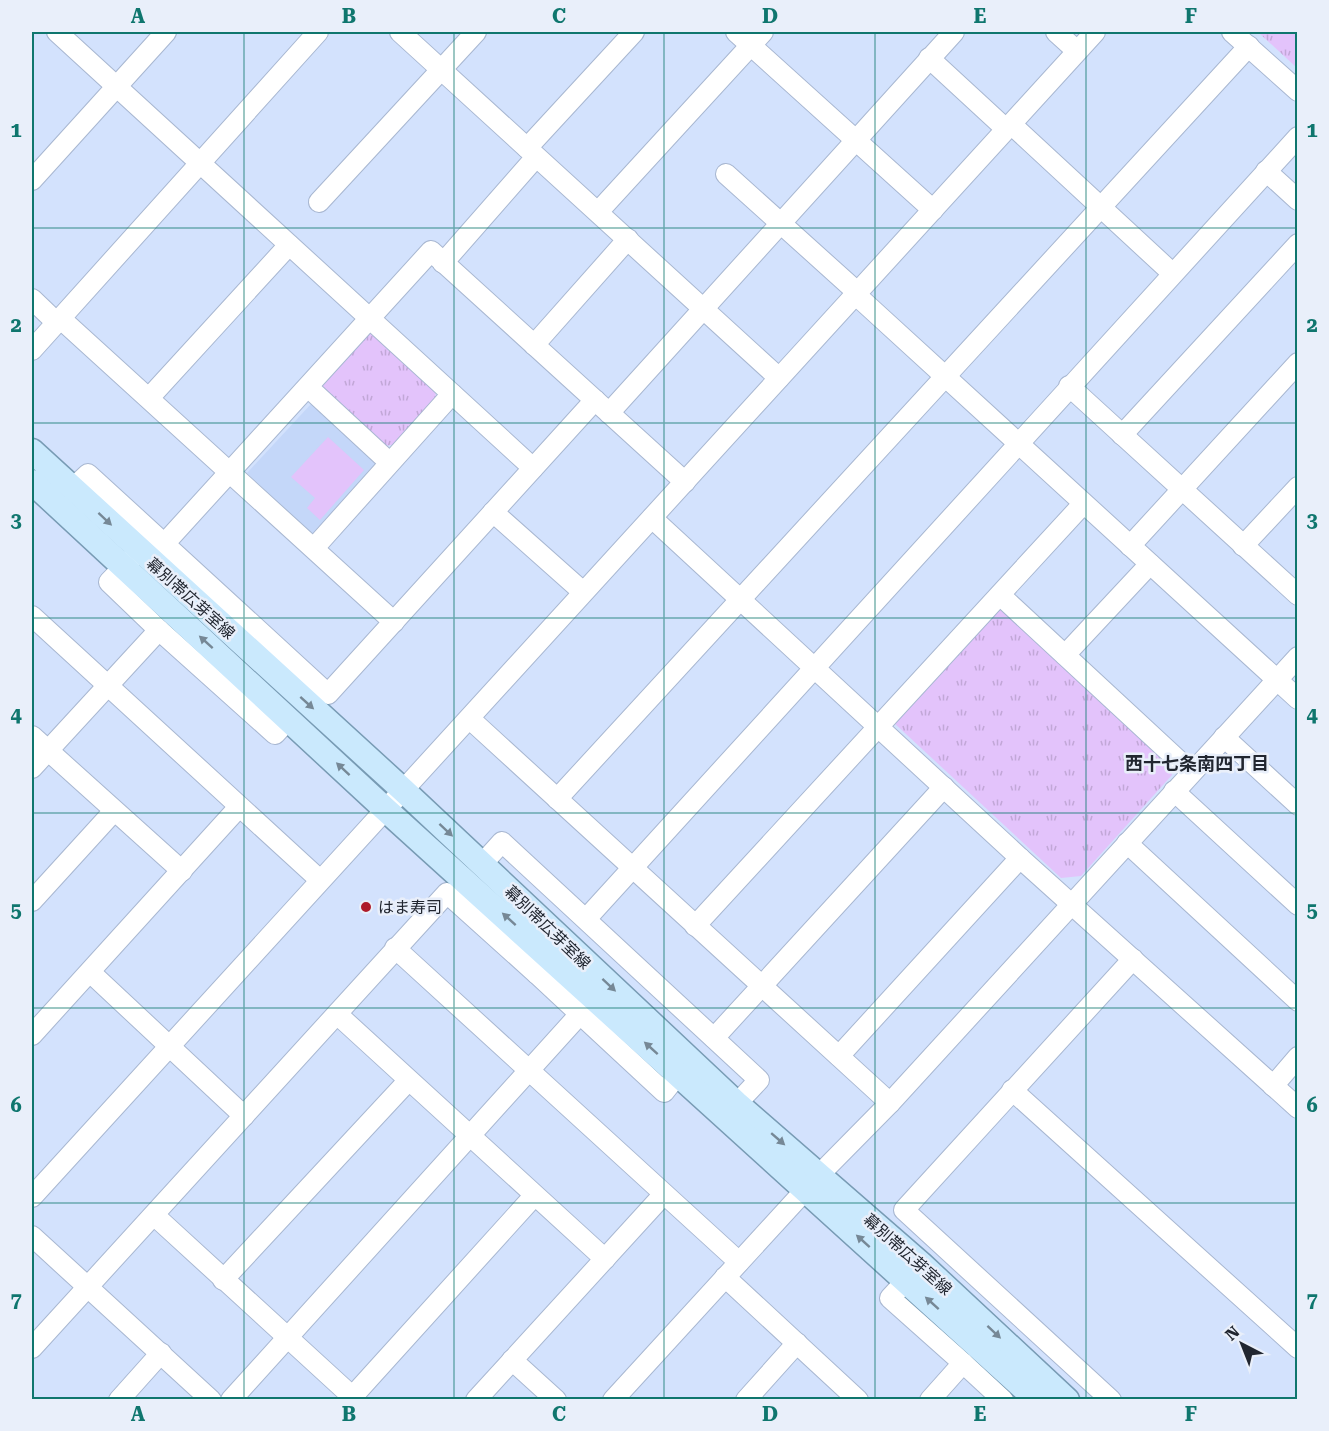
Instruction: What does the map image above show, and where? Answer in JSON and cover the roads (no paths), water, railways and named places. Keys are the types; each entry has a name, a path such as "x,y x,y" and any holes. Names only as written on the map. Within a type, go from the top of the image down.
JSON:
{"main road":[{"name":"幕別帯広芽室線","path":"32,451 72,489 131,559"},
{"name":"幕別帯広芽室線","path":"32,482 263,664 483,863 552,959 731,1109 913,1272 1037,1400"},
{"name":"幕別帯広芽室線","path":"263,664 289,719 679,1073 731,1109"},
{"name":"幕別帯広芽室線","path":"913,1272 966,1306 1067,1400"}],"street":[{"path":"57,32 533,468"},
{"path":"32,180 166,32"},
{"path":"32,350 318,32"},
{"path":"400,32 778,378"},
{"path":"319,202 476,32"},
{"path":"443,263 532,152 634,32"},
{"path":"736,32 757,38 855,139 933,210"},
{"path":"72,489 87,474 165,543 263,664 328,694 533,468 704,309 855,139 954,32"},
{"path":"1056,32 1077,51"},
{"path":"32,1197 1095,32"},
{"path":"1232,32 1298,92"},
{"path":"598,212 757,38"},
{"path":"557,799 1249,46"},
{"path":"929,58 1172,273"},
{"path":"586,919 1298,137"},
{"path":"1266,171 1298,200"},
{"path":"726,174 781,221 1083,504 1298,699"},
{"path":"534,345 628,239"},
{"path":"1122,435 1298,244"},
{"path":"148,398 289,245"},
{"path":"165,543 309,388 431,251 685,482"},
{"path":"32,299 231,472 394,622"},
{"path":"1130,546 1298,363"},
{"path":"1069,386 1298,596"},
{"path":"309,388 389,462"},
{"path":"314,548 452,394"},
{"path":"1243,546 1298,487"},
{"path":"695,926 1083,504"},
{"path":"493,512 583,592"},
{"path":"652,518 1020,858 1298,1108"},
{"path":"131,559 109,582 275,734 289,719"},
{"path":"1065,655 1150,564"},
{"path":"1000,595 1191,772"},
{"path":"32,616 320,880"},
{"path":"32,768 159,630"},
{"path":"613,1400 813,1182 890,1103 1298,657"},
{"path":"470,719 890,1103"},
{"path":"32,736 182,871"},
{"path":"1224,737 1298,806"},
{"path":"714,1038 944,787"},
{"path":"1174,791 1298,905"},
{"path":"32,1035 239,807"},
{"path":"32,901 114,811"},
{"path":"483,863 502,842 759,1080 731,1109"},
{"path":"1126,843 1298,1001"},
{"path":"839,1056 1020,858"},
{"path":"32,1348 155,1216 447,893 552,959 580,1014 664,1092 679,1073"},
{"path":"395,948 739,1262"},
{"path":"1111,1400 904,1210 1133,959"},
{"path":"90,972 244,1116"},
{"path":"337,1014 605,1259"},
{"path":"231,1400 580,1014"},
{"path":"1273,1086 1298,1057"},
{"path":"223,1280 408,1081"},
{"path":"1012,1090 1298,1348"},
{"path":"476,1400 664,1194"},
{"path":"155,1216 354,1398 534,1196"},
{"path":"32,1236 211,1400"},
{"path":"913,1272 890,1298 1003,1400"},
{"path":"725,1277 858,1400"},
{"path":"966,1306 985,1284"},
{"path":"746,1399 796,1343"},
{"path":"119,1400 161,1353"},
{"path":"512,1360 556,1400"},
{"path":"930,1400 963,1363"}],"place":[{"name":"はま寿司","path":"366,907"}],"district":[{"name":"西十七条南四丁目","path":"1197,764"}]}
